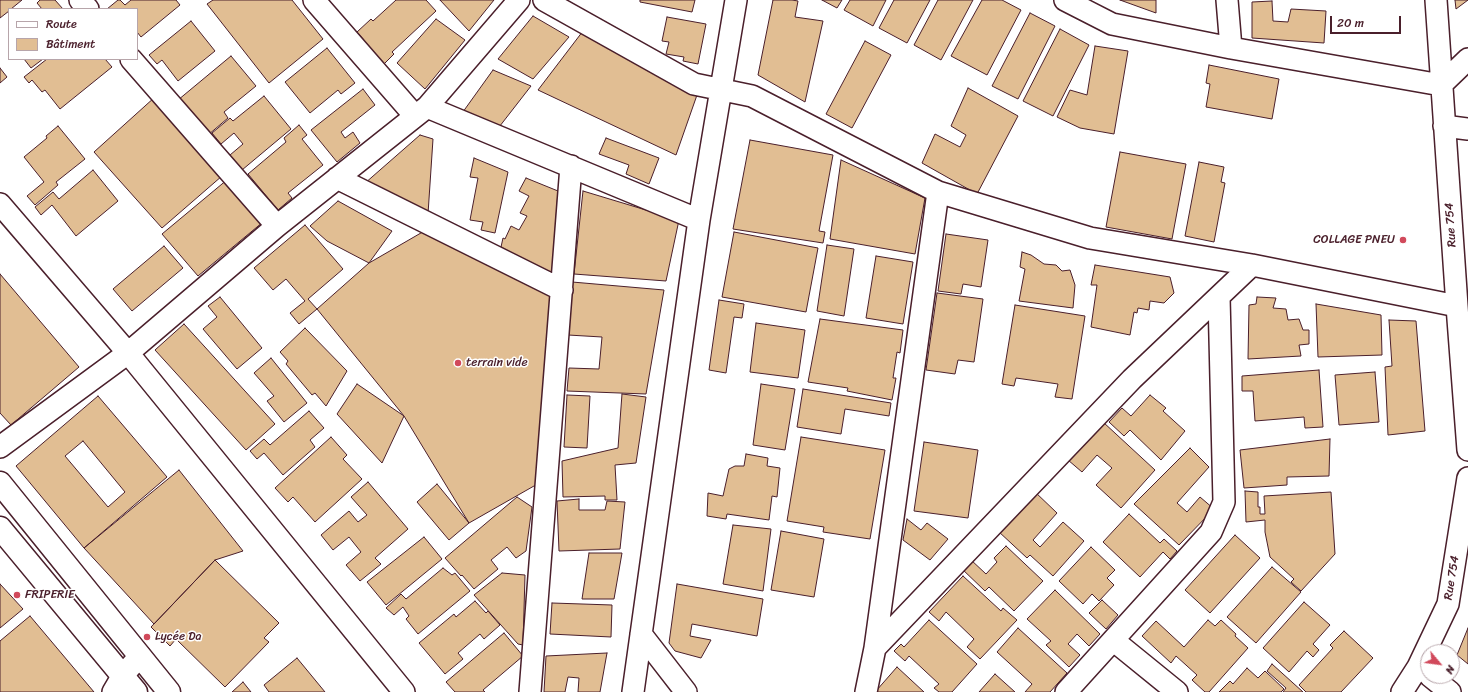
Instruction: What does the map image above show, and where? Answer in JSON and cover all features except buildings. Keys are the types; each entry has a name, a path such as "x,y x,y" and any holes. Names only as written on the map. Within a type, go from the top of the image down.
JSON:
{"main road":[{"path":"0,483 169,692"},
{"path":"0,528 124,686"}],"street":[{"path":"80,0 87,8"},
{"path":"314,0 421,111 571,166 699,220"},
{"path":"0,447 128,353 276,226 421,111 518,0"},
{"path":"544,0 694,84 752,96 938,192 1090,238 1252,265 1456,306"},
{"path":"633,692 699,220 736,0"},
{"path":"1065,0 1112,24 1231,48 1441,85 1468,59"},
{"path":"1227,0 1231,48"},
{"name":"Rue 754","path":"1436,0 1456,306 1464,340 1468,450"},
{"path":"132,60 276,226"},
{"path":"1444,126 1468,129"},
{"path":"530,692 571,166"},
{"path":"337,178 562,290"},
{"path":"866,692 876,648 938,192"},
{"path":"0,204 128,353 404,692"},
{"path":"876,648 1132,379 1252,265"},
{"path":"1066,692 1211,532 1224,502 1219,297"},
{"name":"Rue 754","path":"1435,644 1448,604 1468,478"},
{"path":"641,634 686,692"},
{"path":"1113,640 1177,692"},
{"path":"124,686 140,656"},
{"name":"Rue 754","path":"1402,692 1420,677"},
{"path":"1439,684 1450,692"}],"place":[{"name":"COLLAGE PNEU","path":"1403,240"},
{"name":"terrain vide","path":"458,363"},
{"name":"FRIPERIE","path":"17,595"},
{"name":"Lycée Da","path":"147,637"}]}
